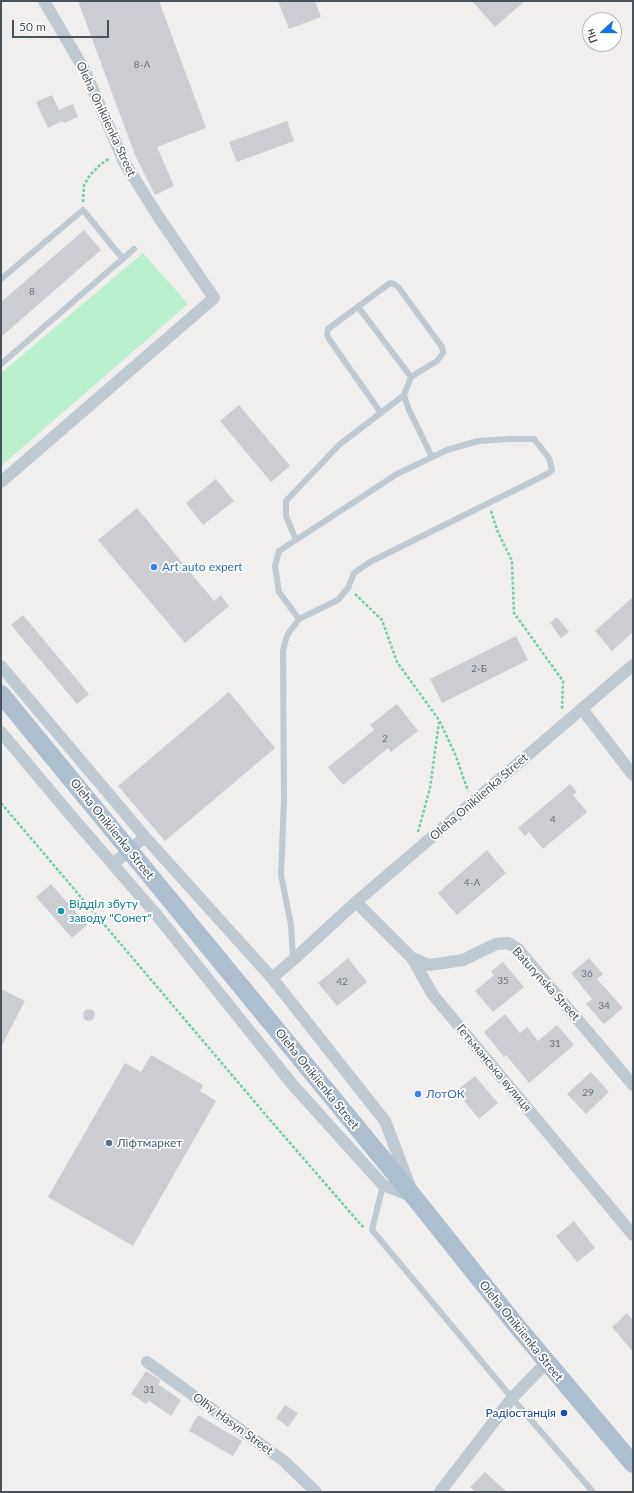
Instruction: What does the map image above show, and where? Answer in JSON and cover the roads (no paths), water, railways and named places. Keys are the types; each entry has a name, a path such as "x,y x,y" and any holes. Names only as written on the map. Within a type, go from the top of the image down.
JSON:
{"main road":[{"name":"Oleha Onikiienka Street","path":"1,694 414,1197 547,1362 633,1464"}],"street":[{"name":"Oleha Onikiienka Street","path":"1,482 214,298 158,216 124,162 85,71 44,1"},
{"name":"Oleha Onikiienka Street","path":"272,978 294,960 356,902 633,665"},
{"path":"1,666 145,837 272,978 385,1121 414,1197"},
{"path":"582,709 633,775"},
{"path":"1,732 155,913 292,1084 383,1185 414,1197"},
{"path":"113,864 145,837"},
{"name":"Гетьманська вулиця","path":"356,902 412,958 433,995 633,1235"},
{"name":"Baturynska Street","path":"412,958 429,965 462,960 496,944 508,943 518,949 633,1085"},
{"name":"Olhy Hasyn Street","path":"147,1362 284,1461 316,1492"},
{"path":"440,1492 512,1398 547,1362"}],"lane":[{"path":"1,279 83,210 123,259"},
{"path":"1,364 134,250"},
{"path":"296,540 286,516 286,501 339,445 381,413 404,395 411,377 437,361 443,353 442,346 399,288 394,284 390,284 359,308 328,329 327,334 381,413"},
{"path":"359,308 411,377"},
{"path":"404,395 409,410 432,457"},
{"path":"294,960 291,925 281,875 284,800 284,642 288,634 299,619 338,600 348,588 354,573 370,562 552,470 549,458 534,439 478,441 447,450 397,474 279,551 274,566 279,592 299,619"},
{"path":"383,1185 372,1230 512,1398 593,1492"}],"place":[{"name":"Art auto expert","path":"154,567"},
{"name":"Відділ збуту заводу \"Сонет\"","path":"61,911"},
{"name":"ЛотОК","path":"418,1094"},
{"name":"Ліфтмаркет","path":"109,1143"},
{"name":"Радіостанція","path":"564,1413"}]}
